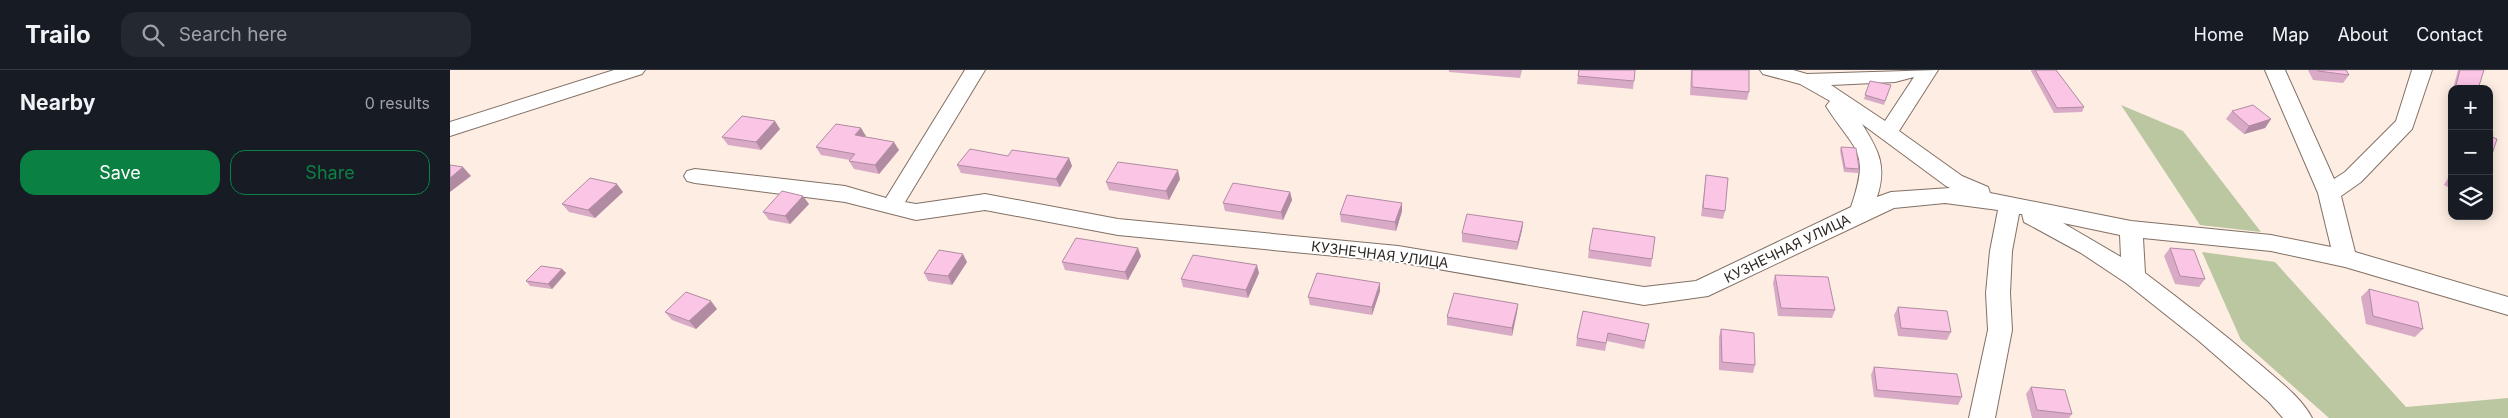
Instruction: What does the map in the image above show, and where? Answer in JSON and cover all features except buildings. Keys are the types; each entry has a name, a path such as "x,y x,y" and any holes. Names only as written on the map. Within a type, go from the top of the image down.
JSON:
{"street":[{"path":"450,129 635,70"},
{"path":"891,207 975,70"},
{"path":"1770,70 1807,80 1840,99 1954,181 2010,204 2089,247 2134,277 2208,334 2278,395 2299,418"},
{"path":"1807,80 1894,76 1914,70"},
{"path":"1886,133 1928,70"},
{"path":"2276,70 2329,193 2345,258"},
{"path":"2329,193 2353,177 2405,124 2422,70"},
{"path":"1807,80 1849,119 1863,144 1872,171 1861,212"},
{"name":"КУЗНЕЧНАЯ УЛИЦА","path":"695,176 845,194 916,212 985,202 1118,227 1398,254 1644,296 1700,290 1861,212 1891,200 1945,195 2010,204"},
{"path":"2010,204 2131,229 2271,243 2345,258 2508,306"},
{"path":"1982,418 2000,330 1998,293 2001,251 2010,204"},
{"path":"2131,229 2134,277"}],"green space":[{"path":"2121,105 2183,131 2261,232 2200,225"},
{"path":"2202,252 2275,262 2406,407 2508,398 2508,418 2329,418 2241,340"}]}
